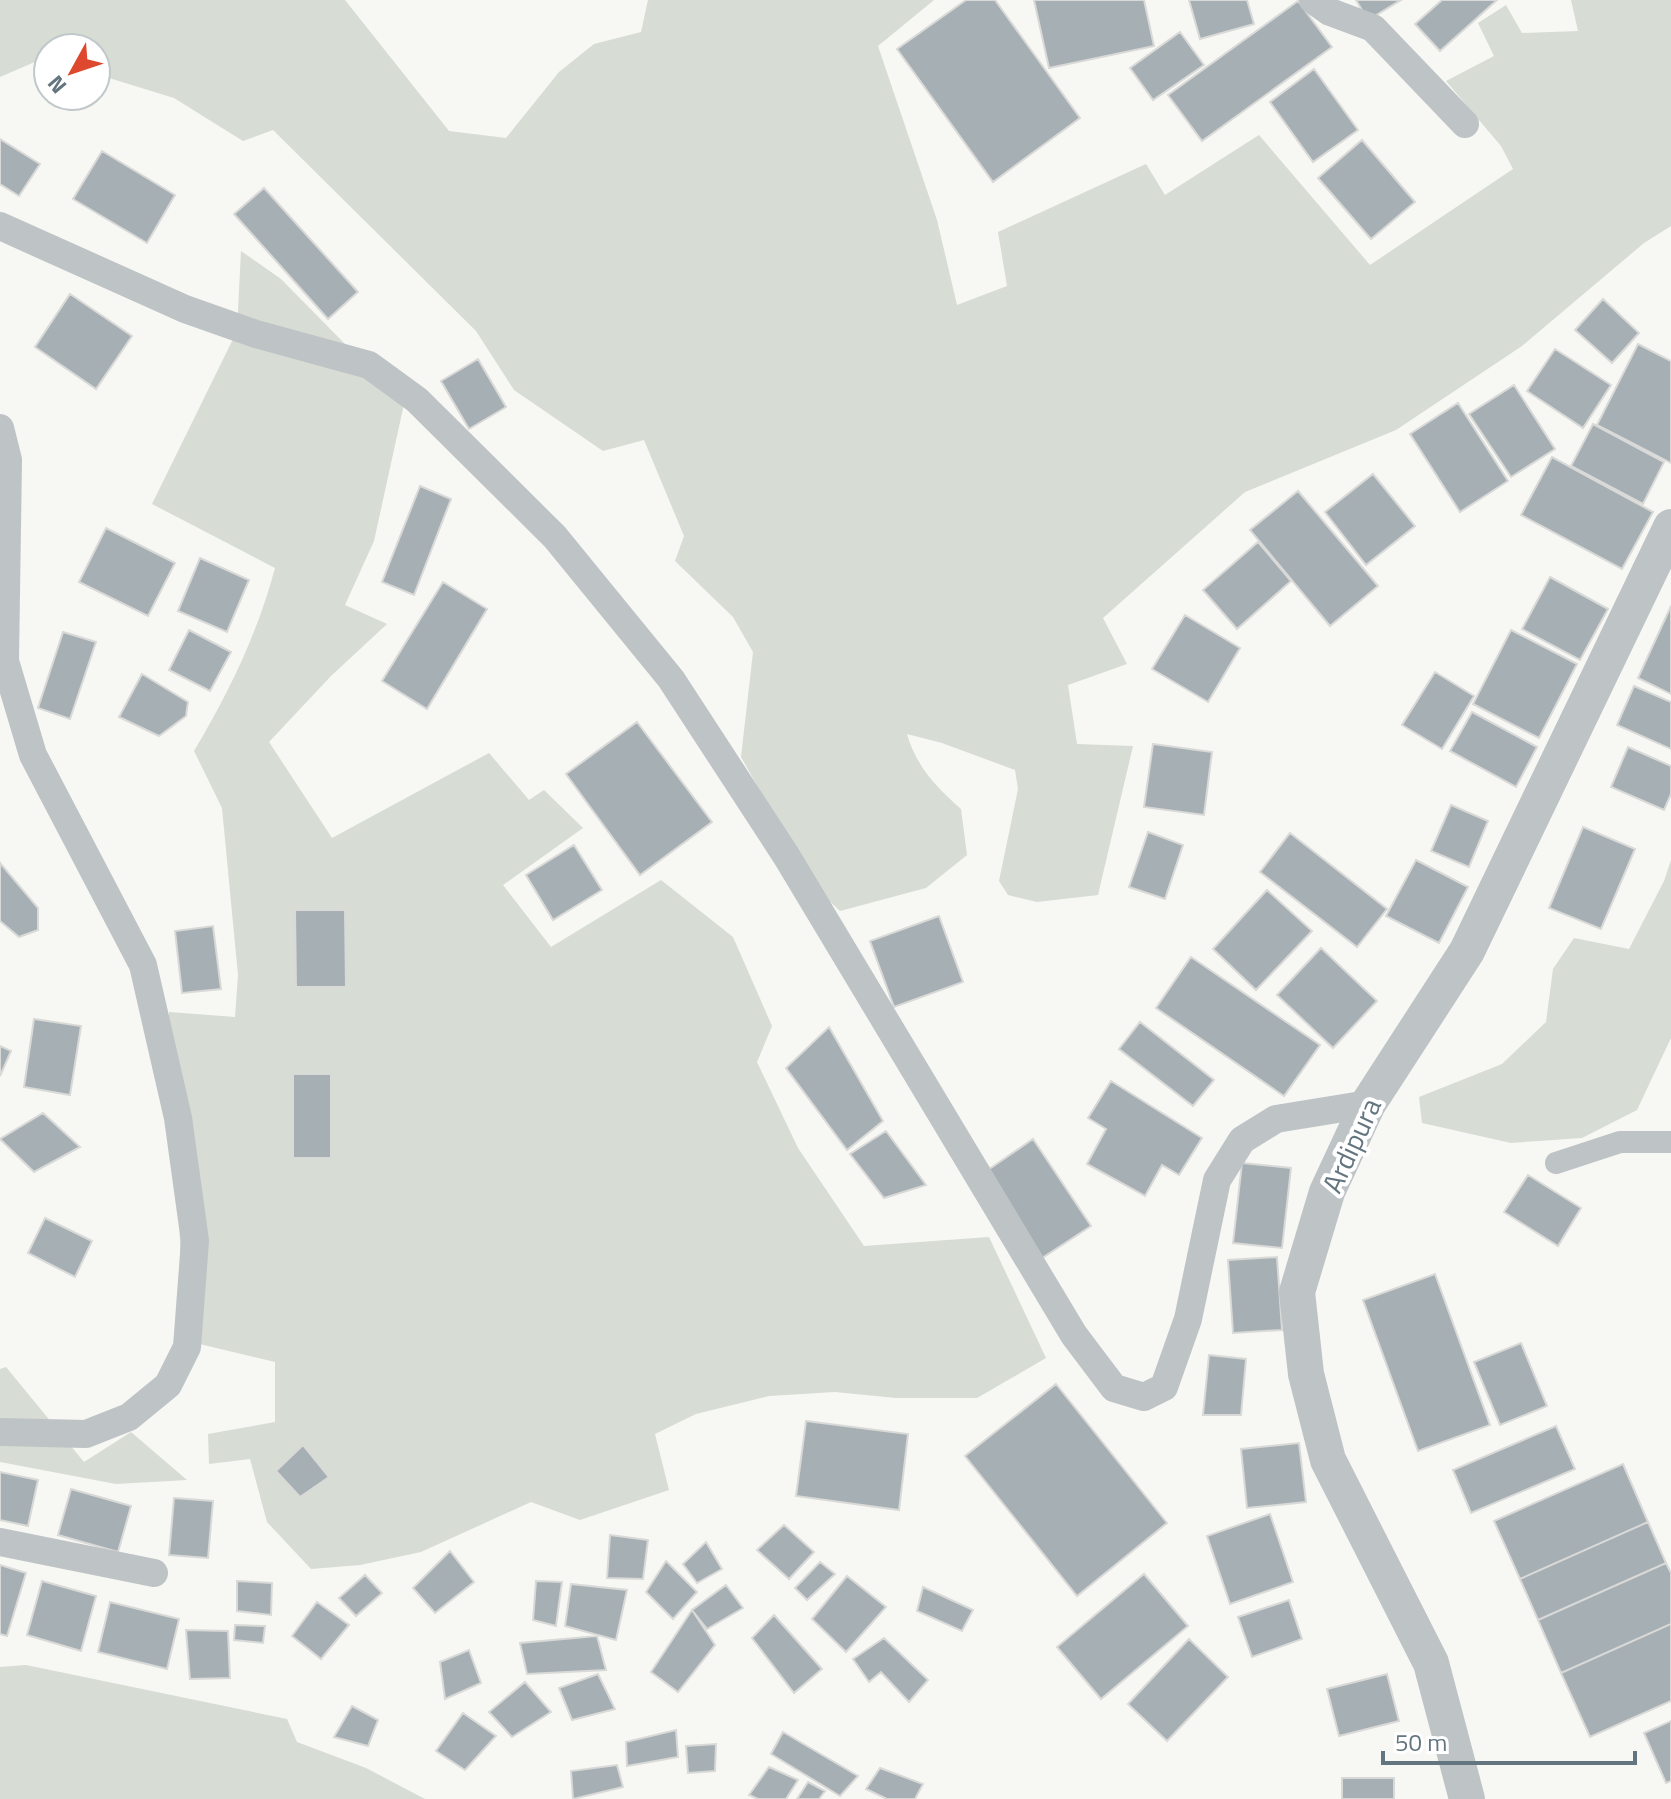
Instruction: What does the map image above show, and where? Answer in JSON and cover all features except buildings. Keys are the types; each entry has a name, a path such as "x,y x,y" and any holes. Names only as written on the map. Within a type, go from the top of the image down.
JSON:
{"street":[{"path":"1313,0 1330,12 1373,28 1465,124"},
{"path":"0,226 185,309 256,334 369,365 417,400 555,537 671,679 787,857 1074,1335 1114,1388 1144,1397 1164,1387 1188,1319 1217,1180 1242,1140 1276,1119 1368,1104"},
{"path":"0,428 4,465 5,661 33,755 143,965 178,1118 195,1241 187,1347 168,1385 129,1417 86,1434 0,1432"},
{"name":"Ardipura","path":"1467,1799 1431,1663 1328,1460 1306,1374 1297,1292 1327,1192 1368,1104 1467,951 1671,527"},
{"path":"1556,1163 1620,1142 1671,1142"},
{"path":"0,1542 154,1573"}],"shaded area":[{"path":"0,0 345,0 449,131 506,138 559,72 594,44 641,32 648,0 934,0 878,46 937,220 957,305 1007,286 998,232 1146,164 1165,195 1259,135 1370,265 1513,169 1501,146 1446,81 1494,56 1478,23 1506,5 1522,33 1578,31 1571,0 1671,0 1671,226 1644,243 1522,346 1396,430 1245,492 1103,618 1127,664 1068,685 1077,744 1133,746 1098,895 1037,902 1008,895 999,881 1018,789 1015,770 942,743 907,734 928,775 961,809 967,855 926,888 840,911 815,887 741,757 753,652 733,617 675,561 684,536 644,440 603,451 514,390 476,331 273,130 243,141 174,98 112,79 112,32 32,32 32,63 0,77"},
{"path":"241,251 281,279 404,404 374,541 345,605 387,624 331,676 269,742 332,838 489,753 529,800 544,790 583,828 503,885 551,947 661,880 733,937 772,1026 757,1062 798,1148 864,1246 989,1237 1046,1358 977,1398 896,1398 835,1392 769,1396 696,1414 655,1434 669,1490 580,1520 531,1502 421,1552 360,1565 311,1569 267,1522 250,1459 209,1464 208,1434 275,1422 275,1362 183,1340 177,1149 166,1051 169,1012 235,1017 238,975 222,808 194,751 241,662 260,617 275,568 152,504 237,331"},
{"path":"1671,860 1671,1038 1637,1110 1582,1138 1511,1143 1422,1123 1419,1097 1502,1064 1546,1022 1553,969 1574,938 1629,949 1664,881"},
{"path":"6,1367 84,1462 131,1432 187,1480 116,1484 0,1462 0,1369"},
{"path":"26,1665 287,1719 297,1742 366,1768 425,1799 0,1799 0,1667"}]}
